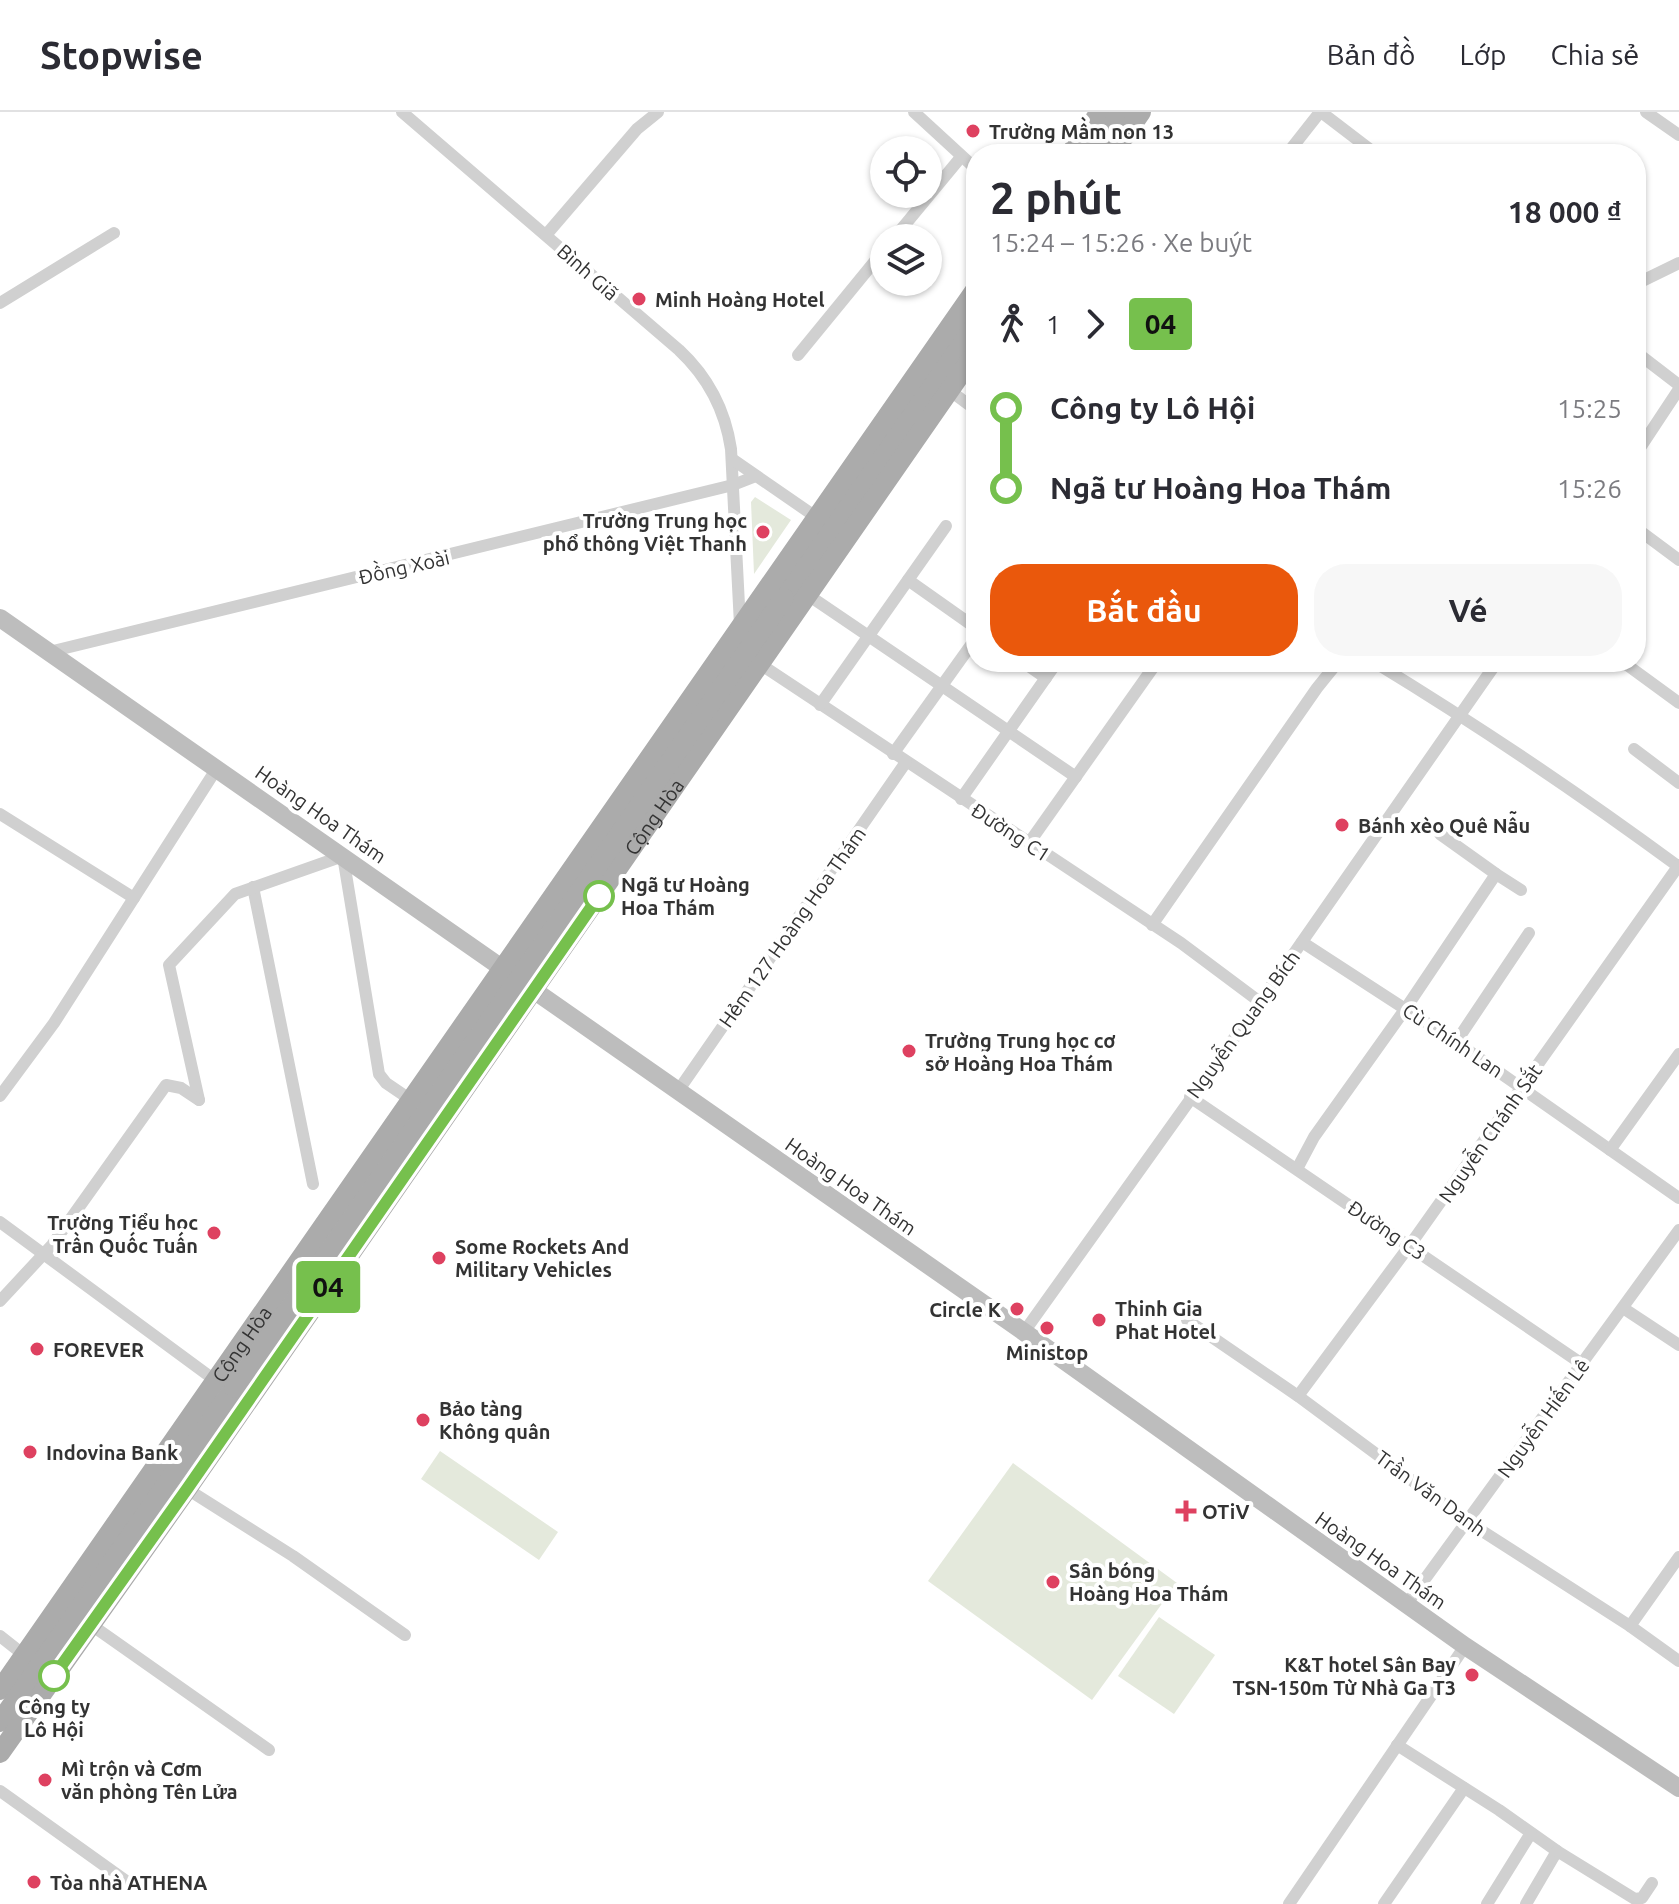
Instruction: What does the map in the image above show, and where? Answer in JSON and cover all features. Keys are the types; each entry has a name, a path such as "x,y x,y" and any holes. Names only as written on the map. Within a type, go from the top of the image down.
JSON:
{"main road":[{"path":"1077,144 1100,112"},
{"path":"1100,144 1122,112"},
{"path":"1119,144 1141,112"},
{"name":"Cộng Hòa","path":"0,1722 411,1100 966,303"},
{"path":"225,1385 966,336"},
{"name":"Cộng Hòa","path":"0,1753 187,1489 966,366"},
{"name":"Hoàng Hoa Thám","path":"0,618 1024,1332 1406,1605 1679,1788"},
{"path":"559,885 592,907"},
{"path":"446,1049 478,1071"},
{"name":"Cộng Hòa","path":"0,1690 225,1385"}],"street":[{"name":"Bình Giã","path":"402,112 679,350 700,372 721,409 729,436 740,625"},
{"path":"546,235 637,129 658,112"},
{"path":"914,112 966,161"},
{"path":"1295,144 1320,112 1363,144"},
{"path":"1646,112 1679,135"},
{"path":"906,224 961,157"},
{"path":"0,303 114,233"},
{"path":"1646,279 1679,263"},
{"path":"798,355 870,267"},
{"path":"1646,360 1679,387 1646,438"},
{"path":"949,390 966,403"},
{"path":"732,459 816,517"},
{"name":"Đồng Xoài","path":"49,652 733,485 756,476"},
{"path":"820,705 946,526"},
{"path":"1646,535 1679,560"},
{"path":"908,580 966,621"},
{"path":"808,595 1076,777"},
{"path":"893,754 966,652"},
{"name":"Đường C1","path":"760,664 1152,925 1260,1002"},
{"path":"1037,672 1046,678"},
{"path":"961,799 1050,672"},
{"path":"1029,843 1150,672"},
{"path":"1152,925 1330,672"},
{"path":"1391,672 1462,715 1602,809 1679,866"},
{"name":"Nguyễn Quang Bích","path":"1024,1332 1490,672"},
{"path":"1637,672 1679,703"},
{"path":"1634,749 1679,783"},
{"name":"Hẻm 127 Hoàng Hoa Thám","path":"678,1091 906,762"},
{"path":"0,1096 54,1023 217,768"},
{"path":"0,814 134,898"},
{"path":"1440,834 1521,890"},
{"path":"0,1300 43,1254 166,1085 181,1088 199,1100 169,965 231,898 253,887 343,856 379,1074 386,1083 411,1100"},
{"name":"Nguyễn Chánh Sắt","path":"1298,1396 1410,1245 1679,866"},
{"path":"1297,1169 1314,1137 1496,874"},
{"path":"253,887 313,1184"},
{"path":"1456,1042 1529,933"},
{"name":"Cù Chính Lan","path":"1302,942 1406,1008 1679,1198"},
{"path":"1610,1150 1679,1054"},
{"name":"Đường C3","path":"1190,1097 1582,1364"},
{"path":"0,1222 225,1385"},
{"name":"Nguyễn Hiến Lê","path":"1406,1605 1679,1230"},
{"path":"1623,1308 1679,1345"},
{"name":"Trần Văn Danh","path":"1187,1320 1298,1396 1468,1522 1679,1661"},
{"path":"187,1489 293,1556 405,1635"},
{"path":"1630,1626 1679,1557"},
{"path":"90,1624 269,1750"},
{"path":"0,1636 24,1655"},
{"path":"1289,1904 1465,1646"},
{"path":"1397,1745 1635,1899 1642,1898 1652,1883"},
{"path":"1384,1904 1464,1788"},
{"path":"0,1791 126,1881"},
{"path":"1487,1904 1531,1833"},
{"path":"1526,1904 1557,1851"}],"shaded area":[{"path":"755,497 791,520 754,574 751,502"},
{"path":"440,1451 558,1532 539,1560 421,1479"},
{"name":"Sân bóng Hoàng Hoa Thám","path":"1013,1463 1177,1583 1092,1700 928,1581"},
{"path":"1159,1617 1215,1655 1174,1714 1118,1676"}],"bus line":[{"name":"04","path":"54,1676 599,896"}],"place":[{"name":"Trường Mầm non 13","path":"973,131"},
{"name":"Minh Hoàng Hotel","path":"639,299"},
{"name":"Trường Trung học phổ thông Việt Thanh","path":"763,532"},
{"name":"Bánh xèo Quê Nẫu","path":"1342,825"},
{"name":"Ngã tư Hoàng Hoa Thám","path":"599,896"},
{"name":"Trường Trung học cơ sở Hoàng Hoa Thám","path":"909,1051"},
{"name":"Trường Tiểu học Trần Quốc Tuấn","path":"214,1233"},
{"name":"Some Rockets And Military Vehicles","path":"439,1258"},
{"name":"Circle K","path":"1017,1309"},
{"name":"Thinh Gia Phat Hotel","path":"1099,1320"},
{"name":"Ministop","path":"1047,1328"},
{"name":"FOREVER","path":"37,1349"},
{"name":"Bảo tàng Không quân","path":"423,1420"},
{"name":"Indovina Bank","path":"30,1452"},
{"name":"OTiV","path":"1186,1511"},
{"name":"Sân bóng Hoàng Hoa Thám","path":"1053,1582"},
{"name":"K&T hotel Sân Bay TSN-150m Từ Nhà Ga T3","path":"1472,1675"},
{"name":"Công ty Lô Hội","path":"54,1676"},
{"name":"Mì trộn và Cơm văn phòng Tên Lửa","path":"45,1780"},
{"name":"Tòa nhà ATHENA","path":"34,1882"}]}
